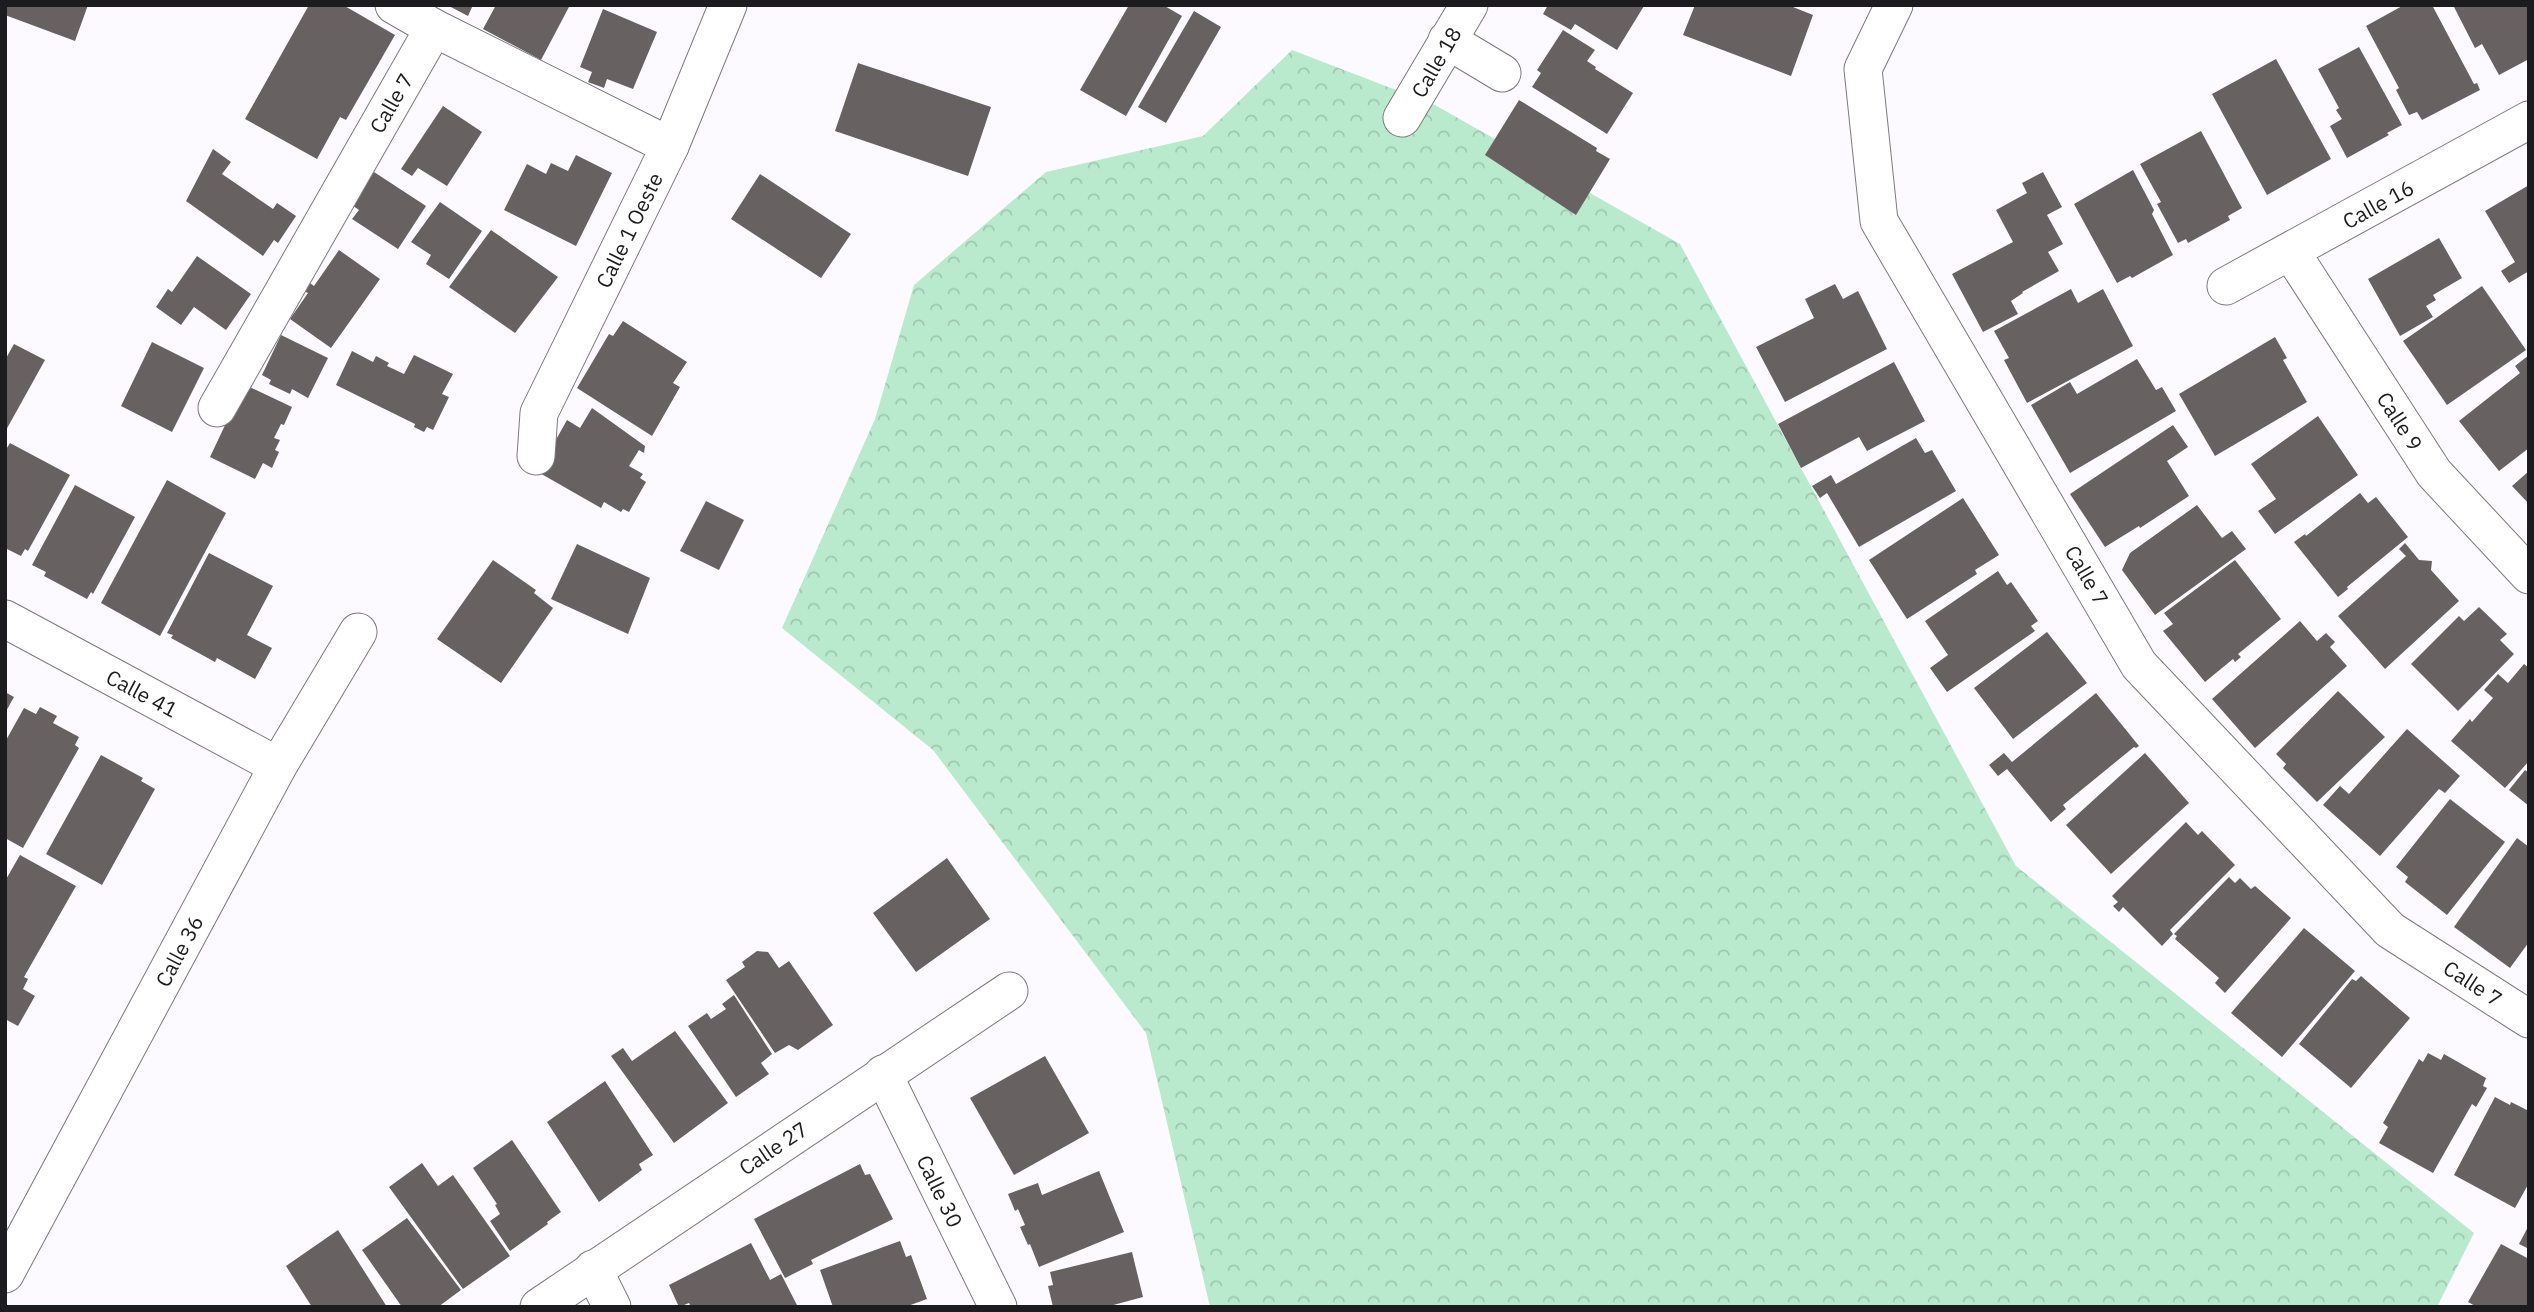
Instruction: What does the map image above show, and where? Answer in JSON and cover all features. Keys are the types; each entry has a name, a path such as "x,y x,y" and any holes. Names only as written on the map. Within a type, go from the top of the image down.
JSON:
{"street":[{"path":"394,5 434,28 670,146"},
{"name":"Calle 1 Oeste","path":"537,456 539,412 670,146 728,5"},
{"name":"Calle 18","path":"1402,118 1469,5"},
{"name":"Calle 7","path":"1894,5 1863,69 1880,221 2139,665 2390,930 2529,1019"},
{"name":"Calle 7","path":"217,408 434,28"},
{"path":"1447,40 1502,73"},
{"name":"Calle 16","path":"2226,286 2529,120"},
{"name":"Calle 9","path":"2291,252 2434,473 2529,575"},
{"name":"Calle 41","path":"5,619 278,766"},
{"name":"Calle 36","path":"5,1274 278,766 358,632"},
{"name":"Calle 27","path":"538,1307 1009,990"},
{"name":"Calle 30","path":"883,1074 998,1307"},
{"path":"593,1269 612,1307"}],"green space":[{"path":"1292,50 1435,105 1680,244 2016,866 2474,1233 2437,1307 1210,1307 1146,1033 933,750 782,628 875,419 914,285 1046,172 1203,136"}],"building":[{"path":"5,5 88,5 75,41 5,15"},
{"path":"309,5 343,5 395,35 346,120 340,117 317,159 245,119"},
{"path":"447,5 473,5 468,16"},
{"path":"496,5 570,5 541,60 483,29"},
{"path":"1129,5 1163,5 1182,16 1126,116 1080,90"},
{"path":"1548,5 1644,6 1617,50 1575,24 1571,30 1543,14"},
{"path":"1695,5 1788,5 1813,15 1791,76 1683,35"},
{"path":"2404,5 2432,5 2474,84 2477,83 2480,90 2422,120 2417,112 2409,115 2396,90 2399,88 2366,26"},
{"path":"2453,5 2529,5 2529,59 2499,75 2482,44 2475,48"},
{"path":"603,9 657,32 633,89 607,79 604,88 588,82 592,72 580,67"},
{"path":"1194,11 1221,27 1166,123 1138,107"},
{"path":"1563,30 1595,50 1587,61 1596,67 1595,69 1633,93 1607,134 1532,87 1541,73 1537,70"},
{"path":"2359,47 2402,125 2347,158 2330,126 2342,119 2336,110 2339,108 2318,69"},
{"path":"2276,59 2331,159 2267,195 2212,94"},
{"path":"858,63 991,107 968,176 835,131"},
{"path":"1519,100 1597,148 1596,151 1610,159 1576,215 1485,155"},
{"path":"443,106 482,132 447,186 418,168 412,176 401,169"},
{"path":"2201,131 2242,208 2228,216 2230,220 2188,243 2186,239 2178,243 2157,204 2161,202 2140,164"},
{"path":"213,149 231,162 222,174 273,209 277,203 296,216 278,243 274,240 263,256 186,201"},
{"path":"576,155 612,173 576,246 504,210 527,164 546,174 551,163 568,171"},
{"path":"2133,170 2173,255 2132,278 2130,276 2117,283 2074,204"},
{"path":"374,172 426,206 398,249 352,219 359,210 352,205"},
{"path":"2043,172 2062,207 2047,215 2063,244 2048,252 2059,271 2011,301 2018,314 1983,332 1952,274 2013,242 1996,210 2027,193 2022,183"},
{"path":"760,174 851,234 821,278 731,219"},
{"path":"2529,185 2529,271 2509,283 2501,271 2515,262 2485,211"},
{"path":"440,202 482,231 449,279 426,264 431,255 411,242"},
{"path":"491,230 558,277 515,333 449,287"},
{"path":"2439,238 2462,278 2433,295 2436,300 2426,306 2433,317 2400,336 2368,279"},
{"path":"339,250 380,279 331,348 290,319 308,293 304,291 310,283 314,286"},
{"path":"197,256 251,294 226,330 194,307 181,325 156,307 168,289 172,292"},
{"path":"1835,284 1843,299 1858,291 1887,349 1785,402 1756,347 1814,318 1805,299"},
{"path":"2482,286 2526,350 2447,405 2403,341"},
{"path":"2071,289 2078,303 2103,289 2133,346 2027,403 2004,360 2009,358 1994,331"},
{"path":"623,321 687,362 673,383 680,387 652,436 577,388 609,334 613,336"},
{"path":"281,335 328,358 308,398 292,389 290,394 269,384 271,380 262,375"},
{"path":"2275,337 2287,358 2283,360 2307,402 2215,456 2179,394"},
{"path":"152,342 204,368 172,432 121,406"},
{"path":"14,344 45,360 5,432 5,360"},
{"path":"352,351 373,362 376,356 389,363 387,366 404,374 414,355 453,374 442,394 449,397 433,430 427,427 424,432 414,427 415,424 336,385"},
{"path":"2529,355 2529,448 2499,471 2459,421 2520,373 2515,366"},
{"path":"2137,359 2156,390 2162,387 2176,411 2070,473 2031,405 2070,382 2077,394"},
{"path":"1894,362 1925,421 1867,451 1859,437 1801,468 1778,424"},
{"path":"241,383 292,407 284,425 281,424 274,438 280,440 275,450 279,452 272,468 263,463 255,479 210,457 236,402"},
{"path":"592,408 645,446 644,453 639,450 629,466 643,474 640,478 646,482 629,512 623,509 621,512 604,502 601,508 538,472 567,420 580,428"},
{"path":"2318,416 2358,475 2275,534 2258,511 2276,499 2251,464"},
{"path":"2173,425 2188,447 2167,461 2189,496 2105,547 2070,494"},
{"path":"1916,438 1925,453 1932,450 1956,491 1859,547 1827,493 1820,498 1812,486 1831,475 1836,484"},
{"path":"10,443 70,475 28,551 25,549 21,556 5,548 5,451"},
{"path":"2529,471 2529,504 2512,486"},
{"path":"167,480 226,513 160,636 101,603"},
{"path":"75,485 135,517 93,594 91,592 87,599 44,576 46,572 32,565"},
{"path":"2360,493 2368,503 2376,497 2408,537 2338,597 2294,542 2305,534 2306,536"},
{"path":"1963,498 1999,555 1975,570 1977,574 1907,619 1869,560"},
{"path":"706,501 744,520 719,570 680,551"},
{"path":"2197,505 2222,538 2232,531 2246,549 2155,615 2122,570 2130,553"},
{"path":"2405,543 2419,560 2432,561 2431,570 2459,601 2385,669 2338,616 2406,556 2399,549"},
{"path":"577,544 650,578 628,634 551,599"},
{"path":"209,553 273,586 247,635 272,648 255,679 217,658 215,662 171,638 173,635 167,633"},
{"path":"493,560 536,590 534,593 553,608 501,683 437,639"},
{"path":"2235,560 2281,619 2238,654 2241,657 2235,662 2233,659 2205,682 2163,631 2173,624 2164,613"},
{"path":"1998,571 2007,585 2011,582 2038,621 2031,626 2035,631 1947,692 1930,668 1948,655 1925,621"},
{"path":"2479,607 2507,634 2500,640 2514,654 2458,711 2411,664 2459,616 2464,621"},
{"path":"2300,621 2317,641 2326,633 2335,642 2330,647 2347,666 2255,748 2212,699"},
{"path":"2047,632 2087,683 2013,739 1974,688"},
{"path":"2524,664 2529,668 2529,761 2505,788 2451,741 2493,698 2484,690 2498,674 2508,683"},
{"path":"2338,691 2385,737 2317,802 2283,768 2286,764 2276,754"},
{"path":"5,692 14,697 5,713"},
{"path":"2096,693 2139,746 2134,747 2063,805 2066,809 2051,822 2007,769 1998,776 1989,765 2004,753 2012,762"},
{"path":"40,707 57,716 53,723 79,737 75,745 79,748 23,848 5,838 5,742 24,708 36,714"},
{"path":"2407,729 2460,776 2445,793 2439,789 2380,856 2323,805 2340,786 2349,794"},
{"path":"2145,753 2189,803 2111,874 2066,825"},
{"path":"101,755 143,778 141,781 155,789 102,885 46,854"},
{"path":"2525,770 2529,773 2529,806 2509,790"},
{"path":"2450,799 2505,842 2447,915 2405,882 2408,877 2396,867"},
{"path":"2186,822 2198,835 2202,831 2235,865 2170,930 2173,934 2162,946 2123,907 2119,912 2113,906 2118,902 2112,896"},
{"path":"2517,838 2529,847 2529,942 2510,968 2454,927"},
{"path":"20,855 76,886 24,977 28,979 23,989 35,996 18,1026 5,1019 5,881"},
{"path":"947,858 990,919 916,972 873,913"},
{"path":"2229,877 2235,883 2240,878 2251,889 2255,886 2291,918 2225,993 2215,983 2219,978 2175,939 2177,936 2174,934"},
{"path":"2304,928 2355,971 2282,1057 2231,1013"},
{"path":"757,951 768,952 779,968 789,961 833,1025 798,1050 789,1045 775,1053 726,980 745,967 742,962"},
{"path":"2361,976 2410,1018 2351,1088 2299,1044 2352,979 2356,981"},
{"path":"734,995 772,1054 761,1063 769,1074 736,1097 688,1026 707,1013 711,1019 726,1009 722,1004"},
{"path":"675,1031 728,1103 674,1143 611,1056 623,1048 632,1061"},
{"path":"2428,1053 2441,1060 2444,1054 2486,1078 2483,1086 2487,1088 2476,1107 2472,1104 2433,1173 2379,1143 2388,1127 2383,1123 2419,1059 2423,1062"},
{"path":"1045,1056 1089,1133 1014,1175 970,1098"},
{"path":"605,1081 653,1155 639,1164 642,1170 599,1202 547,1122"},
{"path":"2495,1097 2529,1111 2529,1183 2515,1208 2454,1175"},
{"path":"512,1140 561,1212 510,1251 490,1221 500,1214 495,1205 497,1204 473,1168"},
{"path":"422,1163 438,1186 453,1175 510,1256 463,1289 389,1187"},
{"path":"860,1164 865,1175 870,1174 893,1219 811,1260 813,1264 785,1278 754,1219"},
{"path":"1099,1171 1124,1232 1039,1267 1020,1227 1025,1225 1008,1194 1038,1183 1042,1195"},
{"path":"407,1218 461,1290 438,1307 402,1307 362,1250"},
{"path":"2529,1225 2529,1249 2519,1244"},
{"path":"338,1230 387,1307 312,1307 286,1266"},
{"path":"900,1241 906,1257 911,1255 927,1299 905,1307 833,1307 820,1270"},
{"path":"751,1243 770,1280 781,1274 798,1307 691,1307 689,1303 679,1307 669,1285"},
{"path":"2501,1244 2529,1259 2529,1307 2477,1307 2468,1302"},
{"path":"1132,1252 1143,1297 1106,1307 1053,1307 1048,1286 1053,1285 1050,1272"}]}
